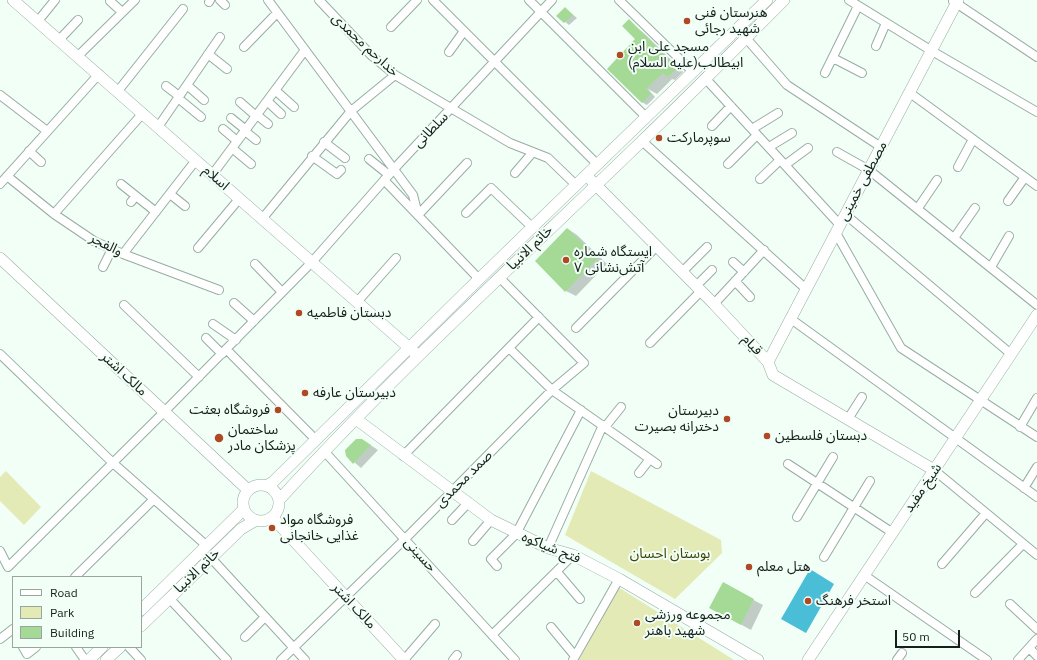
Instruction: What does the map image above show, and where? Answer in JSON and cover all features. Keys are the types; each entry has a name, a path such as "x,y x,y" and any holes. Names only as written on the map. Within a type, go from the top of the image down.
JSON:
{"street":[{"name":"اسلام","path":"14,0 118,90 142,113 418,357"},
{"path":"38,21 55,0"},
{"path":"78,56 135,0"},
{"path":"268,0 351,111 389,175 418,215 479,279"},
{"path":"322,3 330,0"},
{"path":"391,27 417,0"},
{"path":"433,0 597,164"},
{"path":"529,0 646,117"},
{"name":"سلطانی","path":"0,551 8,567 236,340 312,262 389,175 552,0"},
{"path":"620,0 693,72"},
{"name":"خاتم الانبیا","path":"266,486 273,482 532,227 767,0"},
{"name":"خاتم الانبیا","path":"279,500 324,451 418,357 499,277 642,141 784,0"},
{"path":"849,0 932,51 1037,112"},
{"path":"110,1 122,12"},
{"path":"956,1 1037,57"},
{"name":"مصطفی خمینی","path":"768,362 932,51 956,1"},
{"name":"خدارحم محمدی","path":"322,3 372,56 395,75 510,143 548,158 576,185"},
{"path":"825,73 858,6"},
{"path":"118,90 183,8"},
{"path":"244,47 277,13"},
{"path":"59,40 78,20"},
{"path":"876,46 886,23"},
{"path":"449,52 464,31"},
{"path":"158,127 220,38"},
{"path":"746,38 787,85 881,147"},
{"path":"212,174 305,50"},
{"path":"208,54 227,69"},
{"path":"833,58 862,73"},
{"path":"0,184 98,74"},
{"path":"262,219 312,156 351,111 395,75"},
{"path":"705,78 769,147 838,229 901,348 1037,438"},
{"path":"187,85 204,100"},
{"path":"166,86 201,116"},
{"path":"276,90 294,107"},
{"path":"910,93 1037,186"},
{"path":"0,95 47,131"},
{"path":"267,101 281,114"},
{"path":"240,102 268,124"},
{"path":"712,126 731,106"},
{"path":"54,214 142,113"},
{"path":"728,164 755,132 778,113"},
{"path":"231,118 256,140"},
{"path":"223,130 251,164"},
{"path":"769,147 792,133"},
{"path":"958,167 973,139"},
{"path":"642,141 764,250 806,290"},
{"path":"324,142 345,158"},
{"path":"760,179 782,162 808,148"},
{"path":"29,151 41,162"},
{"path":"515,173 533,152"},
{"path":"837,152 869,170 1037,305"},
{"path":"312,156 338,174 341,170"},
{"path":"368,159 413,195 418,215"},
{"path":"123,254 196,160"},
{"path":"418,215 467,163"},
{"name":"قیام","path":"586,175 714,304 768,362 773,375 934,470"},
{"name":"والفجر","path":"7,176 54,214 94,241 112,250 219,290"},
{"path":"1008,201 1025,177"},
{"path":"918,208 937,180"},
{"path":"121,184 133,199 156,212"},
{"path":"466,213 491,188 532,227"},
{"path":"170,194 185,206"},
{"path":"198,248 239,199"},
{"path":"954,238 975,208"},
{"path":"846,215 1011,354"},
{"path":"991,267 1009,236"},
{"path":"576,328 657,246"},
{"path":"682,272 707,247"},
{"path":"102,267 112,250"},
{"path":"714,304 764,250"},
{"name":"مالک اشتر","path":"0,258 248,490"},
{"path":"357,302 396,258"},
{"path":"733,262 744,272"},
{"path":"255,264 282,292"},
{"path":"650,343 712,270"},
{"path":"403,456 539,318 499,277"},
{"path":"735,281 750,297"},
{"path":"234,303 254,321"},
{"path":"124,305 199,377"},
{"name":"شیخ مفید","path":"808,660 1037,316"},
{"name":"صمد محمدی","path":"281,660 405,539 552,390 584,363 539,318"},
{"path":"791,319 1037,497"},
{"path":"213,324 236,340"},
{"path":"206,338 224,351 316,440"},
{"path":"509,348 552,390 654,461 639,473"},
{"path":"0,354 113,463 207,546"},
{"path":"848,420 862,397"},
{"path":"1020,427 1037,398"},
{"path":"548,548 604,426 621,407"},
{"path":"497,566 491,560 516,534 581,410"},
{"name":"فتح شیاکوه","path":"356,419 451,492 491,520 516,534 548,548 573,556 619,579 758,660"},
{"name":"حسینی","path":"324,451 516,660"},
{"path":"797,517 833,457"},
{"path":"788,464 892,533"},
{"path":"1024,488 1037,467"},
{"path":"934,470 1037,555"},
{"path":"824,557 870,481"},
{"path":"256,486 266,486 274,491 279,500 278,509 272,517 267,520 256,520 250,518 244,509 243,499 248,490 256,486"},
{"path":"76,576 154,499"},
{"path":"452,520 468,504"},
{"name":"خاتم الانبیا","path":"142,609 244,509"},
{"path":"942,564 986,513"},
{"name":"مالک اشتر","path":"272,517 404,660"},
{"name":"خاتم الانبیا","path":"142,625 241,529 256,520"},
{"path":"472,541 491,520"},
{"path":"975,593 1023,544"},
{"path":"492,635 573,556"},
{"path":"211,558 305,660"},
{"path":"557,572 580,599"},
{"path":"864,575 987,660"},
{"path":"551,627 574,658 619,579"},
{"path":"170,598 227,660"},
{"path":"1010,604 1037,629"},
{"path":"245,638 265,617"},
{"path":"404,660 435,624"},
{"path":"0,639 12,630"},
{"path":"1018,660 1037,639"},
{"path":"24,648 27,654 35,648"},
{"path":"77,648 85,660"},
{"path":"89,660 101,648"},
{"path":"106,660 119,648"},
{"path":"130,648 141,660"},
{"path":"1029,648 1037,656"},
{"path":"897,660 902,653"}],"green space":[{"path":"6,471 41,507 24,525 0,501 0,477"},
{"name":"بوستان احسان","path":"591,471 721,540 722,553 675,599 565,535"},
{"name":"مجموعه ورزشی شهید باهنر","path":"618,587 734,660 579,660"}],"water":[{"name":"استخر فرهنگ","path":"810,569 834,584 806,633 781,619"}],"building":[{"path":"565,7 573,15 564,23 556,16"},
{"path":"629,19 677,68 668,77 663,73 646,89 651,94 642,103 607,69 635,39 622,26"},
{"name":"ایستگاه شماره ۷ آتش‌نشانی","path":"567,228 598,258 565,292 535,261"},
{"path":"356,439 362,439 371,445 353,464 346,456 345,450"},
{"path":"723,582 754,599 741,625 709,608"}],"place":[{"name":"هنرستان فنی شهید رجائی","path":"687,21"},
{"name":"مسجد علی ابن ابیطالب(علیه السلام)","path":"620,55"},
{"name":"سوپرمارکت","path":"659,138"},
{"name":"ایستگاه شماره ۷ آتش‌نشانی","path":"566,260"},
{"name":"دبستان فاطمیه","path":"299,313"},
{"name":"دبیرستان عارفه","path":"305,393"},
{"name":"فروشگاه بعثت","path":"278,410"},
{"name":"دبیرستان دخترانه بصیرت","path":"727,419"},
{"name":"دبستان فلسطین","path":"767,436"},
{"name":"ساختمان پزشکان مادر","path":"219,438"},
{"name":"فروشگاه مواد غذایی خانجانی","path":"272,528"},
{"name":"هتل معلم","path":"749,567"},
{"name":"استخر فرهنگ","path":"808,601"},
{"name":"مجموعه ورزشی شهید باهنر","path":"637,623"}]}
